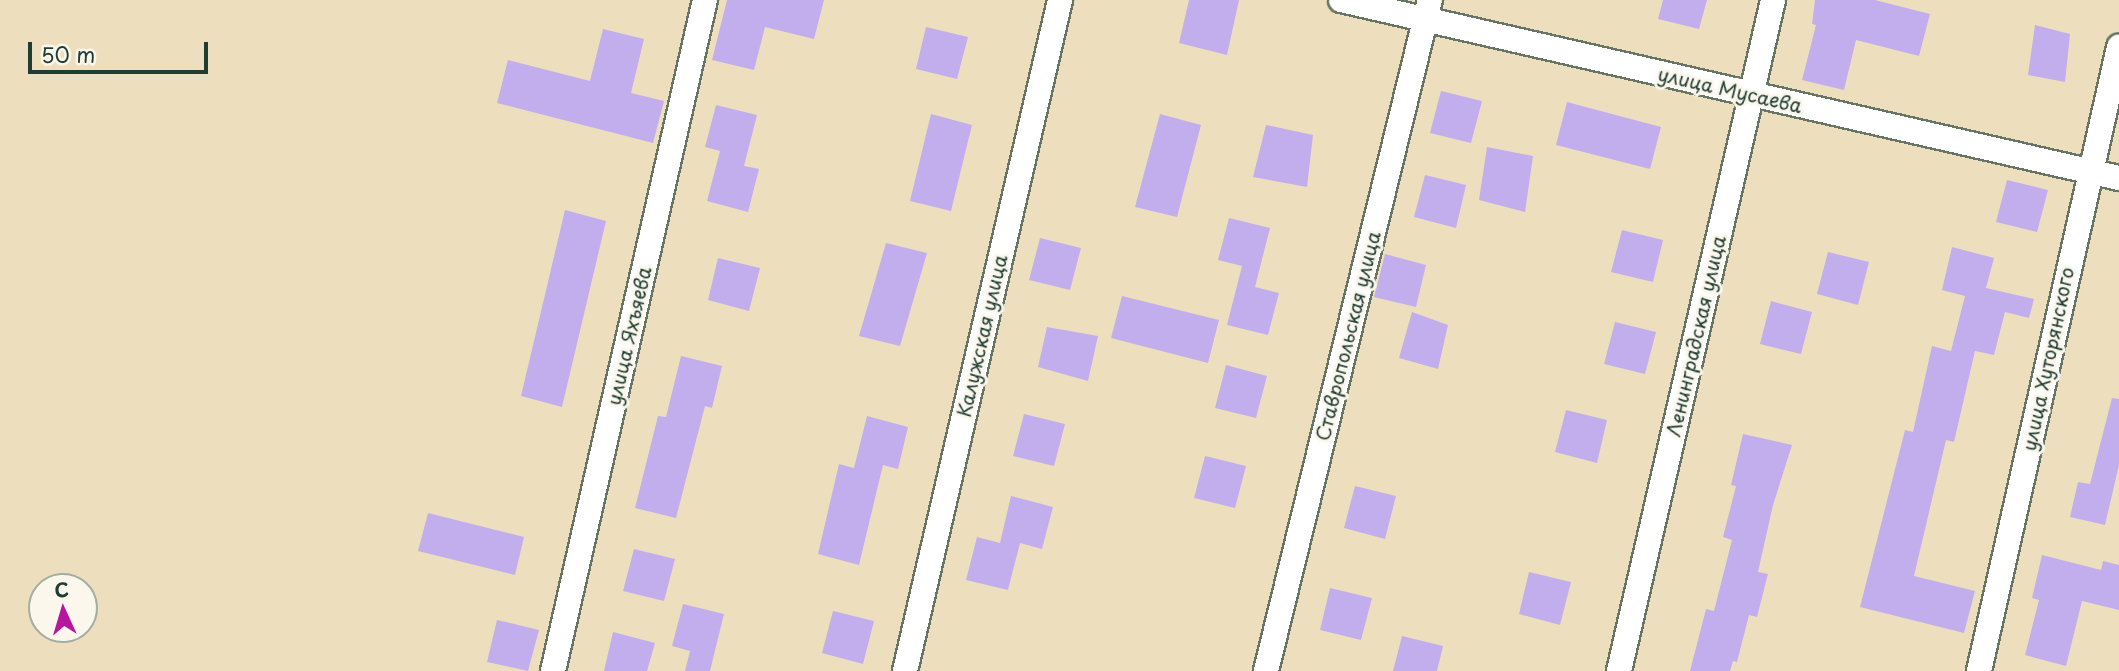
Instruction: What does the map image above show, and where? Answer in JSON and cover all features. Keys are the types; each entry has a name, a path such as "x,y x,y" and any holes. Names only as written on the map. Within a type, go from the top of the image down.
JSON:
{"street":[{"name":"улица Яхъяева","path":"553,671 705,0"},
{"name":"Калужская улица","path":"905,671 1060,0"},
{"name":"улица Мусаева","path":"1341,0 1428,10 1751,95 2119,178"},
{"name":"Ленинградская улица","path":"1619,671 1773,0"},
{"name":"Ставропольская улица","path":"1266,671 1428,10"},
{"name":"улица Хуторянского","path":"1979,671 2089,171 2119,47"}],"building":[{"path":"727,0 824,0 814,39 765,27 754,70 712,60"},
{"path":"1189,0 1239,0 1227,55 1179,43"},
{"path":"1663,0 1707,0 1699,29 1658,19"},
{"path":"1815,0 1875,0 1930,14 1919,56 1856,40 1844,90 1802,80 1816,25 1812,24"},
{"path":"2035,25 2070,34 2065,82 2028,75"},
{"path":"926,27 968,37 957,79 916,69"},
{"path":"603,29 644,39 631,93 664,101 653,143 497,103 508,60 590,81"},
{"path":"1441,91 1482,101 1471,143 1430,133"},
{"path":"1567,102 1661,127 1650,169 1556,145"},
{"path":"716,105 757,115 744,166 759,169 748,212 707,201 720,151 705,147"},
{"path":"931,114 972,125 951,211 910,201"},
{"path":"1160,114 1201,125 1177,217 1135,207"},
{"path":"1266,125 1313,135 1307,187 1253,177"},
{"path":"1487,147 1533,156 1525,212 1479,200"},
{"path":"1425,175 1466,185 1456,228 1414,217"},
{"path":"2007,180 2048,190 2037,232 1996,222"},
{"path":"565,210 606,221 562,407 521,396"},
{"path":"1229,218 1270,228 1255,287 1279,293 1268,335 1227,325 1242,266 1218,260"},
{"path":"1622,230 1663,240 1653,282 1611,272"},
{"path":"1040,238 1081,248 1070,290 1029,280"},
{"path":"886,243 927,253 900,346 859,336"},
{"path":"1952,247 1994,258 1986,288 2034,299 2029,318 2005,312 1994,355 1975,351 1954,442 1946,440 1914,576 1975,591 1964,633 1860,607 1905,430 1913,432 1932,346 1951,351 1965,296 1942,290"},
{"path":"1828,252 1869,262 1858,305 1817,294"},
{"path":"1385,254 1426,265 1416,307 1374,297"},
{"path":"718,258 760,268 749,311 708,300"},
{"path":"1122,296 1219,320 1208,363 1111,338"},
{"path":"1771,301 1812,312 1801,354 1760,344"},
{"path":"1412,312 1448,325 1438,369 1399,358"},
{"path":"1615,322 1656,332 1645,374 1604,364"},
{"path":"1047,327 1098,336 1088,381 1038,367"},
{"path":"681,356 722,366 712,408 705,406 676,518 635,508 658,416 666,417"},
{"path":"1226,365 1267,376 1256,418 1215,408"},
{"path":"2112,398 2119,399 2119,465 2105,525 2070,517 2078,482 2090,484"},
{"path":"1566,410 1607,420 1597,463 1555,452"},
{"path":"1024,414 1065,424 1054,466 1013,456"},
{"path":"867,416 908,427 898,469 883,465 859,565 818,554 839,464 854,468"},
{"path":"1743,434 1792,445 1773,505 1758,572 1768,574 1757,617 1749,615 1737,662 1733,661 1730,671 1690,671 1706,609 1714,611 1732,540 1723,537 1736,486 1731,485"},
{"path":"1205,456 1246,466 1235,508 1194,498"},
{"path":"1355,486 1396,496 1385,539 1344,528"},
{"path":"1011,496 1053,507 1042,549 1020,543 1008,590 966,580 977,537 1000,543"},
{"path":"428,513 524,537 515,575 418,551"},
{"path":"634,549 675,559 664,601 623,591"},
{"path":"2042,555 2101,570 2103,561 2119,565 2119,610 2082,601 2066,666 2025,655 2039,600 2032,598"},
{"path":"1529,572 1571,582 1560,625 1519,614"},
{"path":"1330,588 1372,598 1361,640 1320,630"},
{"path":"683,604 724,614 710,671 685,671 690,651 672,646"},
{"path":"833,611 874,621 863,664 822,653"},
{"path":"497,620 539,630 528,671 487,662"},
{"path":"613,632 655,643 647,671 604,671"},
{"path":"1402,636 1443,646 1437,671 1393,671"}]}
